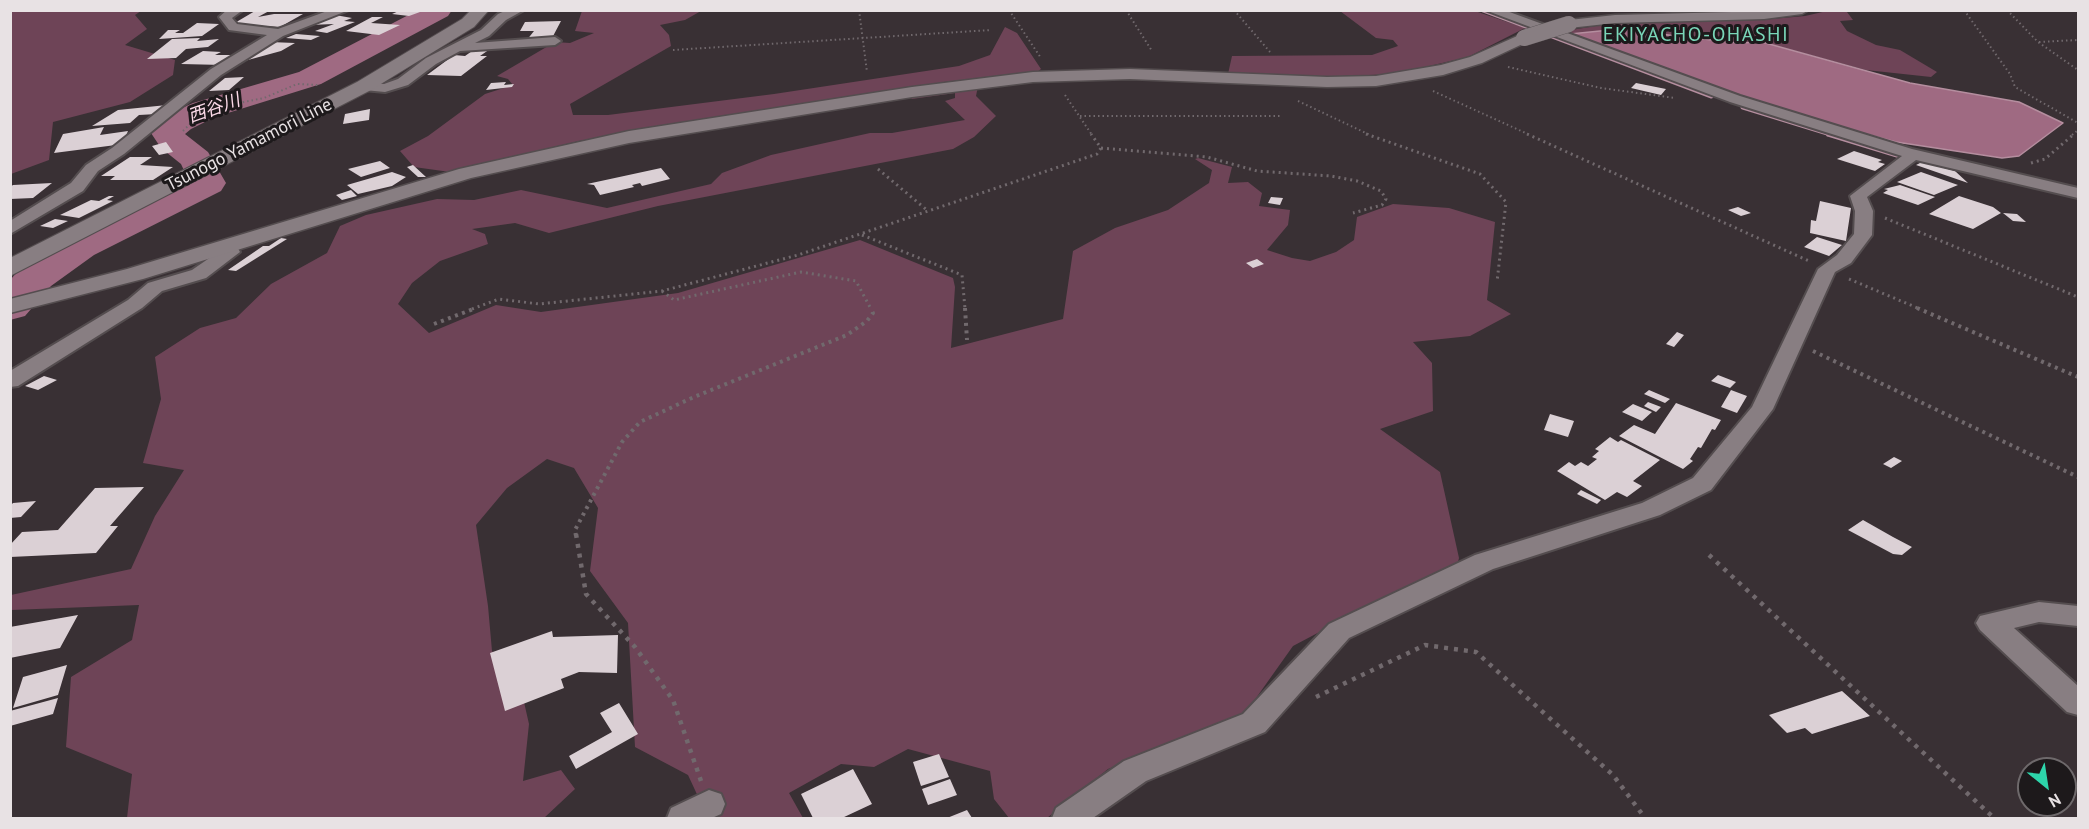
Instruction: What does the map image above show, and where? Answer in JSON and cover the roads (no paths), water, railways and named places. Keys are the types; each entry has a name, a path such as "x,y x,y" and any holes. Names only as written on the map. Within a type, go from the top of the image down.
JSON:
{"main road":[{"name":"Tsunogo Yamamori Line","path":"10,268 440,49 481,10"}],"street":[{"path":"237,10 225,17 232,27 279,33"},
{"path":"10,229 77,187 92,168 118,152 216,72 279,33 343,10"},
{"path":"440,49 485,33 501,17 518,10"},
{"path":"1491,10 1735,99 1908,157 2079,194"},
{"path":"10,306 135,274 455,176 530,157 629,137 912,92 1053,76 1130,74 1327,82 1402,77 1443,70 1476,60 1524,38 1569,24 1615,19 1764,15 1802,10"},
{"path":"440,49 555,41"},
{"path":"1068,819 1135,771 1254,723 1339,631 1484,562 1651,509 1702,484 1762,409 1827,269 1844,259 1863,234 1864,211 1858,196 1908,157"},
{"path":"10,381 135,304 155,287 199,274 231,252 228,245"},
{"path":"2079,616 2039,612 1990,623 2079,703"}],"waterway":[{"name":"西谷川","path":"10,307 36,277 80,247 208,183 196,159 173,141 168,133 179,122 204,110 310,78 439,10"},
{"path":"1483,10 1711,96"},
{"path":"1743,107 1834,135"},
{"path":"1829,134 1911,159"}],"district":[{"name":"EKIYACHO-OHASHI","path":"1696,35"}]}
